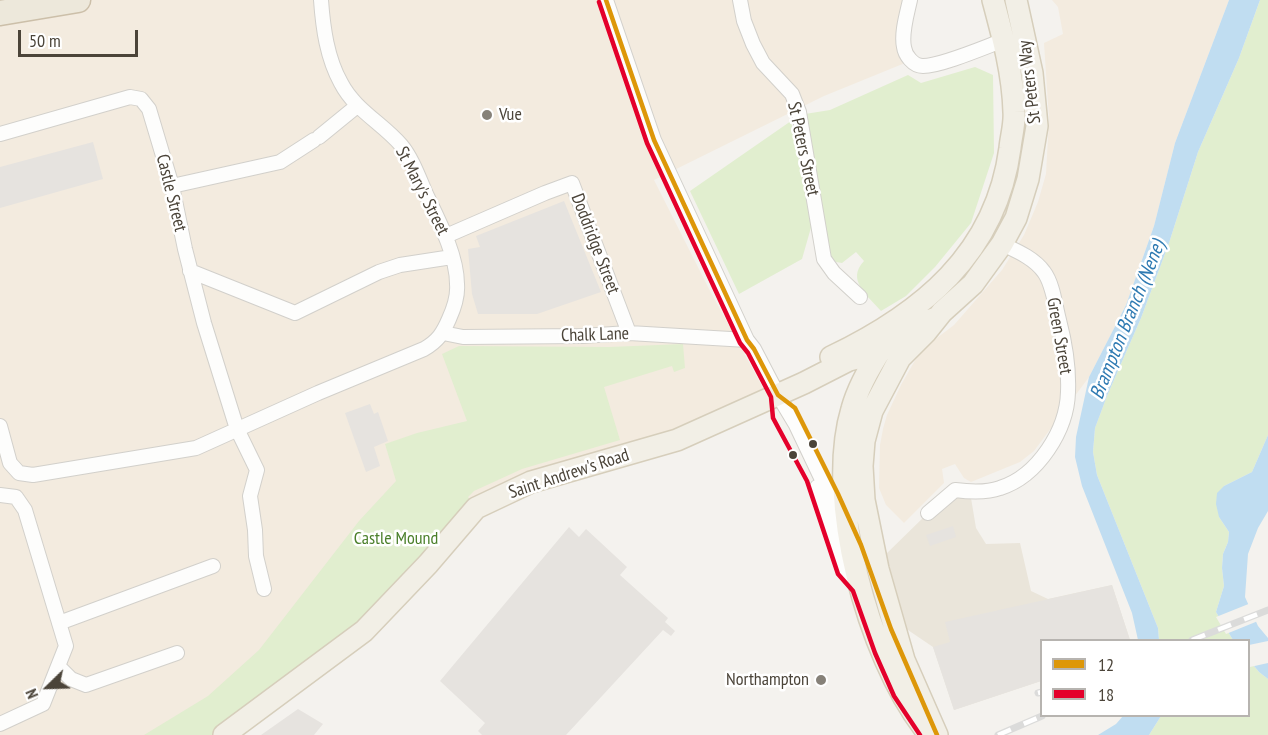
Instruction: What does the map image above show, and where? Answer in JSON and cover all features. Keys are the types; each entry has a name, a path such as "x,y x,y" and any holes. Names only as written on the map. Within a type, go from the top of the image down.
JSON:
{"highway":[{"path":"0,13 78,0"}],"main road":[{"name":"St Peters Way","path":"778,395 804,370 908,314 932,295 969,252 987,225 1001,190 1008,161 1014,114 1008,54 993,0"},
{"name":"St Peters Way","path":"778,395 849,360 879,352 936,318 973,284 1002,244 1016,218 1028,179 1037,126 1032,73 1016,0"},
{"path":"1004,40 1024,33"},
{"name":"St Peters Way","path":"879,352 908,314"},
{"path":"929,735 908,690 904,660 878,569 864,500 862,466 864,441 872,411 900,358 926,332 936,318"},
{"path":"879,352 866,372 851,410 845,454 849,537 860,587 882,651 937,735"},
{"name":"Saint Andrew's Road","path":"224,735 364,631 428,564 476,508 531,482 677,440 778,395"}],"street":[{"name":"St Mary's Street","path":"321,0 323,24 334,69 342,85 357,106 401,145 446,236 458,283 454,308 443,333"},
{"path":"606,0 654,140 747,340 796,425 849,537"},
{"name":"St Peters Street","path":"740,0 744,21 753,44 767,68 792,94 799,112 824,259 834,273 860,297"},
{"path":"910,0 903,43 907,56 917,65 923,66 946,61 1004,40"},
{"name":"Castle Street","path":"0,134 130,97 141,99 149,110 172,186 190,271 237,429 257,470 250,496 256,556 264,589"},
{"path":"172,186 280,162 357,106"},
{"name":"Doddridge Street","path":"446,236 572,183 629,333"},
{"name":"Green Street","path":"928,513 955,490 985,491 1001,488 1019,478 1038,463 1049,449 1062,420 1068,394 1068,367 1053,296 1044,272 1028,256 1002,244"},
{"path":"190,271 295,313 379,272 399,265 452,257"},
{"path":"0,426 10,463 19,473 33,475 196,448 424,349 435,343 443,333"},
{"name":"Chalk Lane","path":"443,333 475,337 629,333 747,340"},
{"path":"778,395 795,408 846,512 861,545 904,660"},
{"path":"778,395 780,415 814,478 845,571 860,587"},
{"path":"0,724 44,704 66,646 25,510 16,497 1,495"},
{"path":"59,623 213,566"},
{"path":"59,667 71,679 86,685 177,652"}],"shaded area":[{"path":"0,0 904,0 905,63 824,96 654,180 709,289 769,399 476,508 223,735 0,735"},
{"path":"1052,0 1229,0 1175,143 1154,226 1126,305 1089,377 1034,451 1020,462 971,482 964,478 955,464 942,469 944,483 904,523 886,505 879,488 880,445 883,429 901,385 921,350 954,325 1002,270 1024,235 1038,202 1046,174 1049,119 1044,43 1063,34 1058,7"},
{"path":"93,142 103,179 0,208 0,167"},
{"path":"564,201 601,292 537,314 478,314 472,294 468,249 480,247 476,236"},
{"path":"370,404 374,414 378,412 388,441 374,447 380,466 366,472 345,413"},
{"path":"955,490 970,492 976,528 986,544 1020,543 1031,591 1048,599 1112,585 1130,639 1040,639 1040,681 954,710 933,647 905,628 885,555"},
{"path":"953,526 956,537 930,546 926,535"},
{"path":"569,527 579,537 586,529 627,567 620,575 668,618 665,622 675,631 671,636 663,630 566,735 482,735 478,731 485,723 440,681"},
{"path":"1112,585 1130,639 1040,639 1040,681 954,710 933,647 950,642 945,622"},
{"path":"298,709 323,724 314,735 261,735"}],"green space":[{"path":"1260,0 1268,0 1268,435 1252,472 1224,486 1219,517 1229,532 1223,554 1224,586 1216,612 1232,639 1159,639 1158,628 1097,475 1093,452 1095,428 1141,318 1169,243 1198,152 1239,58"},
{"path":"975,67 993,75 994,153 971,223 935,267 906,296 881,311 858,281 859,268 864,261 856,252 842,263 836,262 827,252 805,114 830,110 908,75 921,83"},
{"path":"791,121 812,224 802,259 739,294 690,191"},
{"name":"Castle Mound","path":"683,344 685,368 674,372 672,366 604,387 620,440 522,469 474,491 468,497 476,508 428,564 224,735 144,735 208,696 259,650 359,521 396,481 385,444 417,433 467,421 442,354 459,346 609,347"},
{"path":"1250,661 1268,679 1268,735 1149,735 1160,717 1250,717"}],"water":[{"name":"Brampton Branch (Nene)","path":"1229,0 1260,0 1239,58 1198,152 1169,243 1141,318 1095,428 1093,452 1097,475 1158,628 1159,639 1138,639 1132,613 1082,486 1075,457 1076,437 1089,377 1126,305 1154,226 1175,143"},
{"path":"1268,435 1268,511 1258,528 1248,554 1245,597 1258,626 1268,638 1268,679 1250,661 1250,639 1232,639 1216,612 1224,586 1223,554 1229,532 1219,517 1216,504 1217,493 1224,486 1252,472"},
{"path":"1122,717 1160,717 1149,735 1098,735 1116,724"}],"pier":[{"path":"1251,603 1258,621 1226,634 1216,617"},
{"path":"1268,641 1268,663 1250,667 1250,645"}],"railway":[{"path":"1195,639 1268,610"},
{"path":"998,735 1040,717"}],"transit line":[{"name":"12","path":"606,0 654,140 747,340 778,395 795,408 838,494 861,545 891,629 937,735"},
{"name":"18","path":"599,2 647,143 740,343 748,353 771,397 773,418 807,481 838,574 853,591 875,653 894,696 920,735"}],"place":[{"name":"Vue","path":"487,115"},
{"name":"Northampton","path":"821,680"}]}
